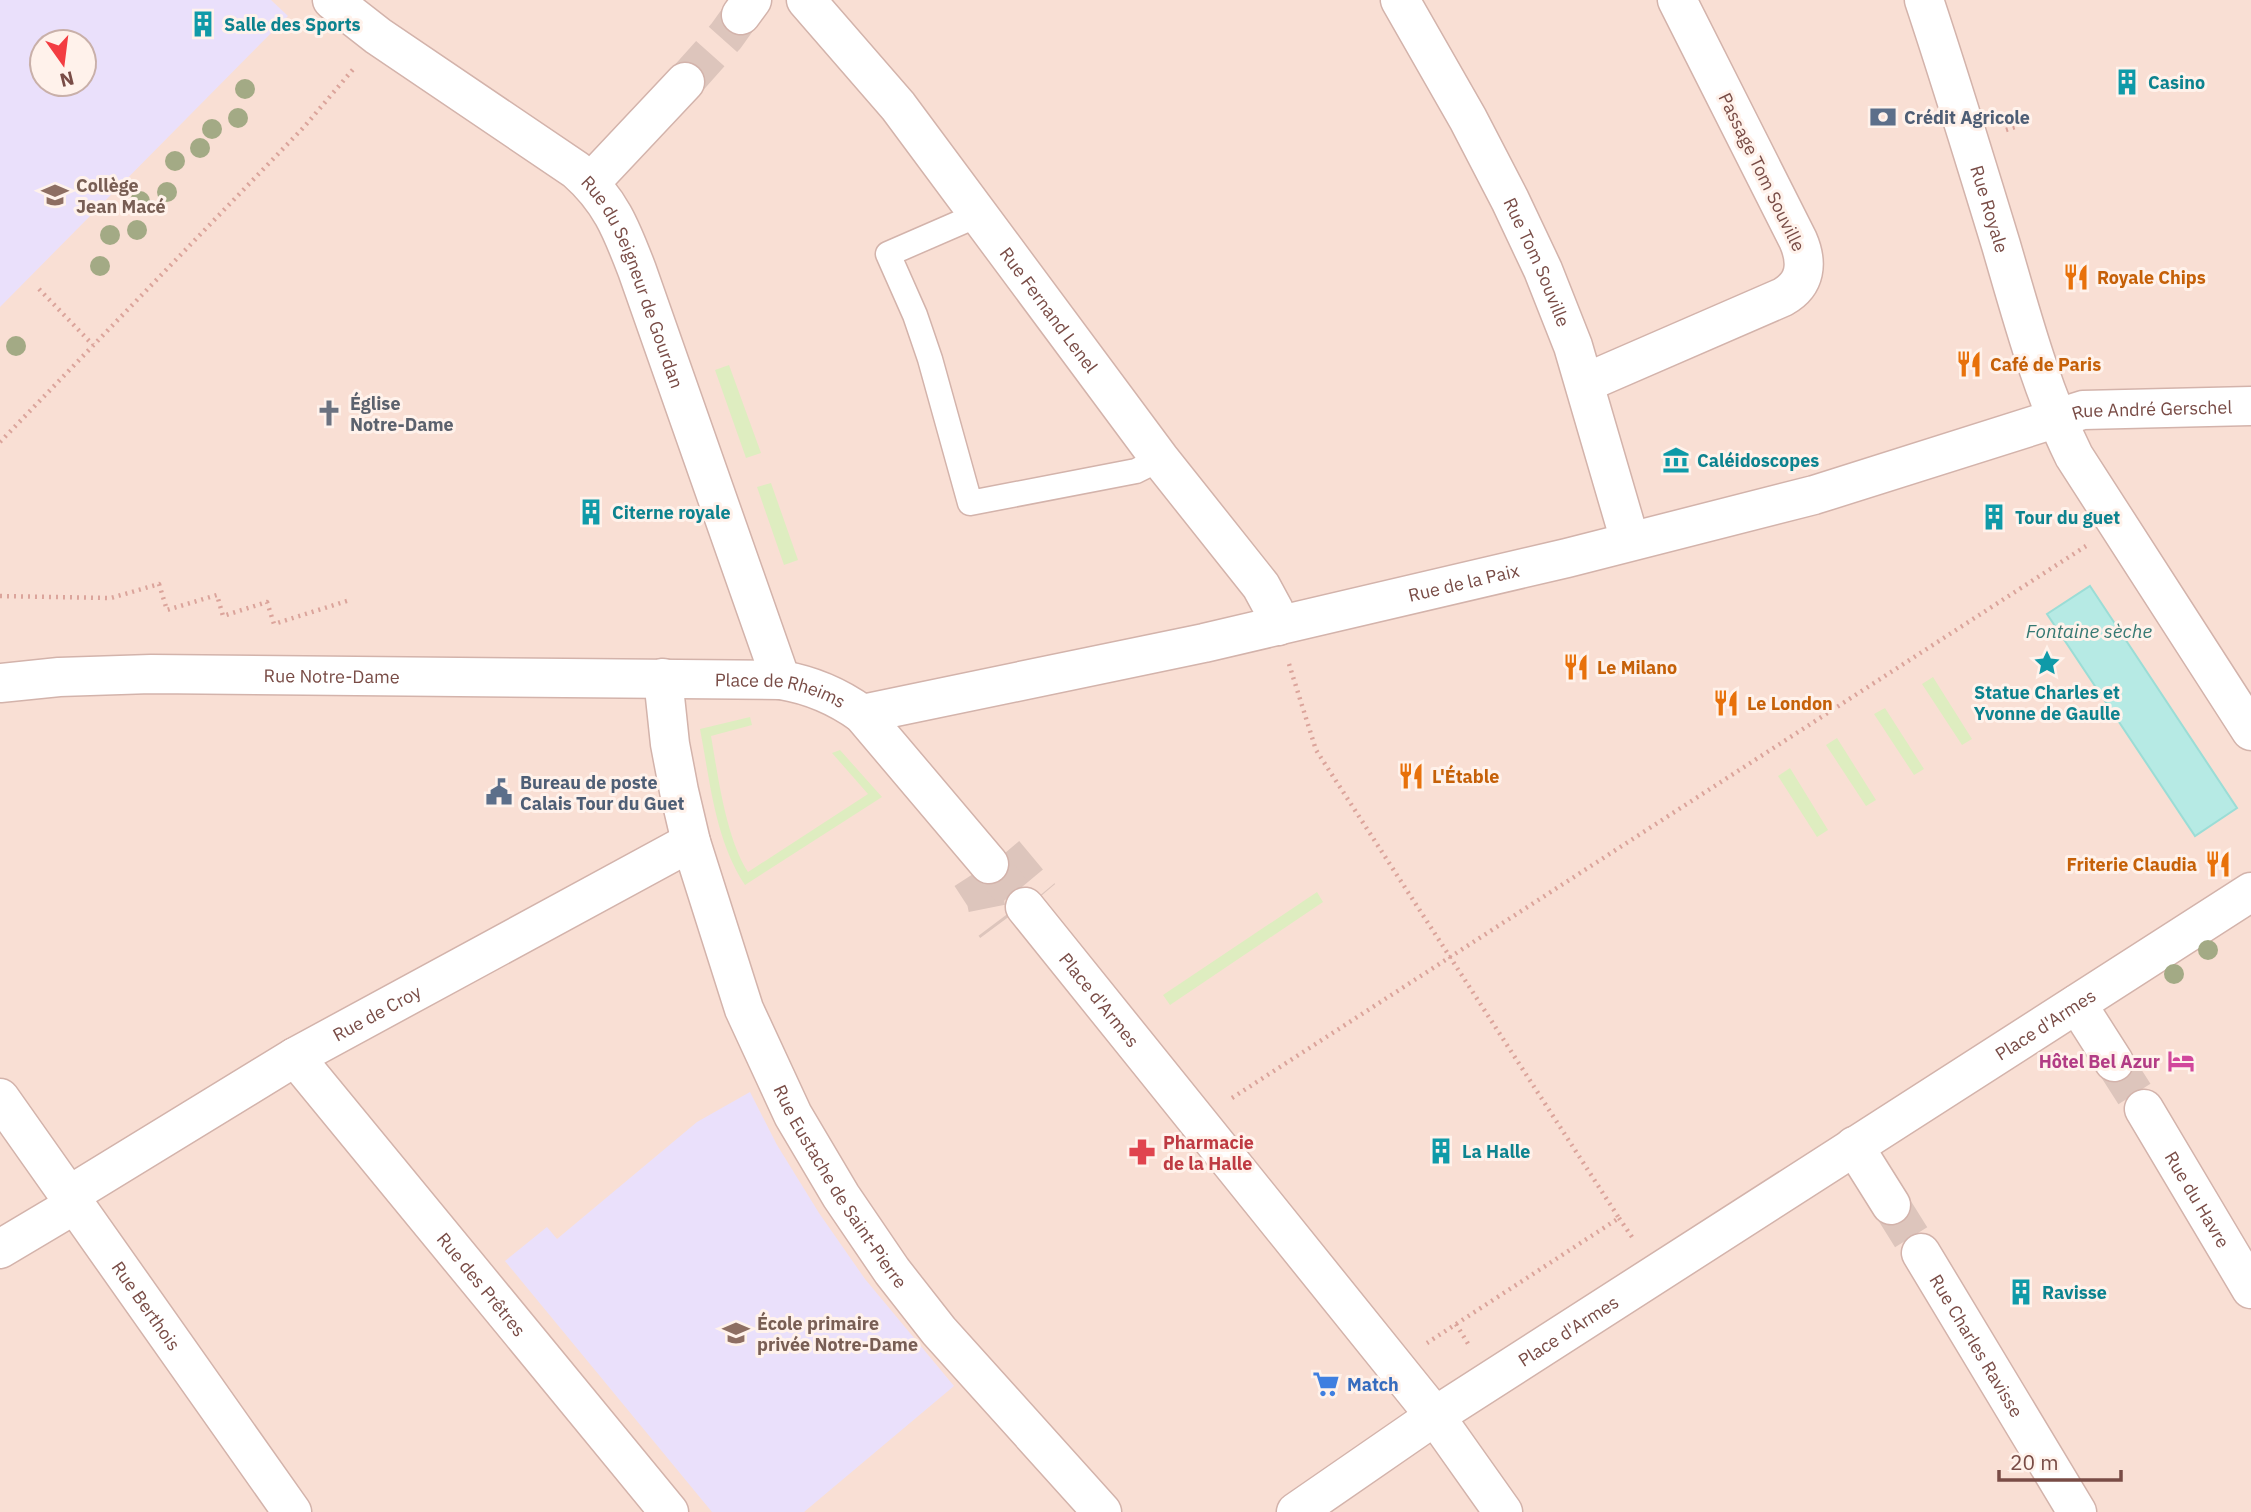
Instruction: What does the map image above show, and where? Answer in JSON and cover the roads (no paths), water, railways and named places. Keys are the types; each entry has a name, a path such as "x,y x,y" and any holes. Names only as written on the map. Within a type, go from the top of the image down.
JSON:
{"street":[{"name":"Rue du Seigneur de Gourdan","path":"332,0 378,36 576,170 606,201 622,231 781,680"},
{"name":"Rue Fernand Lenel","path":"806,0 898,106 1160,459 1261,586 1278,626"},
{"name":"Rue Tom Souville","path":"1401,0 1510,200 1560,312 1585,383 1630,541"},
{"name":"Passage Tom Souville","path":"1585,383 1783,297 1797,287 1803,274 1804,257 1798,240 1677,0"},
{"name":"Rue Royale","path":"1924,0 1970,141 2039,374 2055,417"},
{"path":"590,183 685,82"},
{"name":"Rue André Gerschel","path":"2055,417 2104,408 2251,406"},
{"name":"Rue de la Paix","path":"862,714 1204,643 1630,541 1833,489 2055,417"},
{"path":"2055,417 2074,456 2251,731"},
{"name":"Rue Notre-Dame","path":"0,683 59,677 151,674 663,678"},
{"path":"663,678 674,768 691,842"},
{"name":"Place de Rheims","path":"663,678 781,680 814,687 845,702 862,714 989,864"},
{"name":"Rue de Croy","path":"0,1249 71,1200 295,1057 691,842"},
{"name":"Rue Eustache de Saint-Pierre","path":"691,842 748,1020 793,1115 841,1196 892,1271 939,1331 1102,1512"},
{"name":"Place d'Armes","path":"1025,907 1435,1416 2251,892"},
{"path":"2077,1004 2114,1062"},
{"name":"Rue des Prêtres","path":"295,1057 669,1512"},
{"name":"Rue Berthois","path":"0,1098 292,1512"},
{"name":"Rue du Havre","path":"2144,1109 2251,1289"},
{"path":"1854,1146 1891,1205"},
{"name":"Rue Charles Ravisse","path":"1921,1253 2077,1512"},
{"path":"1296,1512 1435,1416 1503,1512"}],"lane":[{"path":"980,214 888,254 915,315 930,359 970,503 1136,471 1160,459"}],"water":[{"name":"Fontaine sèche","path":"2090,586 2237,808 2195,836 2047,614"}],"tunnel":[{"path":"685,82 741,15"},
{"path":"1005,853 1041,896"},
{"path":"989,864 1025,907"},
{"path":"970,876 985,899 989,919 995,927"},
{"path":"2114,1062 2144,1109"},
{"path":"1891,1205 1921,1253"}],"place":[{"name":"Salle des Sports","path":"203,24"},
{"name":"Casino","path":"2127,82"},
{"name":"Crédit Agricole","path":"1883,117"},
{"name":"Collège Jean Macé","path":"55,195"},
{"name":"Royale Chips","path":"2076,277"},
{"name":"Café de Paris","path":"1969,364"},
{"name":"Église Notre-Dame","path":"329,413"},
{"name":"Caléidoscopes","path":"1676,460"},
{"name":"Citerne royale","path":"591,512"},
{"name":"Tour du guet","path":"1994,517"},
{"name":"Statue Charles et Yvonne de Gaulle","path":"2047,663"},
{"name":"Le Milano","path":"1576,667"},
{"name":"Le London","path":"1726,703"},
{"name":"L'Étable","path":"1411,776"},
{"name":"Bureau de poste Calais Tour du Guet","path":"499,792"},
{"name":"Friterie Claudia","path":"2218,864"},
{"name":"Hôtel Bel Azur","path":"2181,1061"},
{"name":"La Halle","path":"1441,1151"},
{"name":"Pharmacie de la Halle","path":"1142,1152"},
{"name":"Ravisse","path":"2021,1292"},
{"name":"École primaire privée Notre-Dame","path":"736,1333"},
{"name":"Match","path":"1326,1384"}]}
